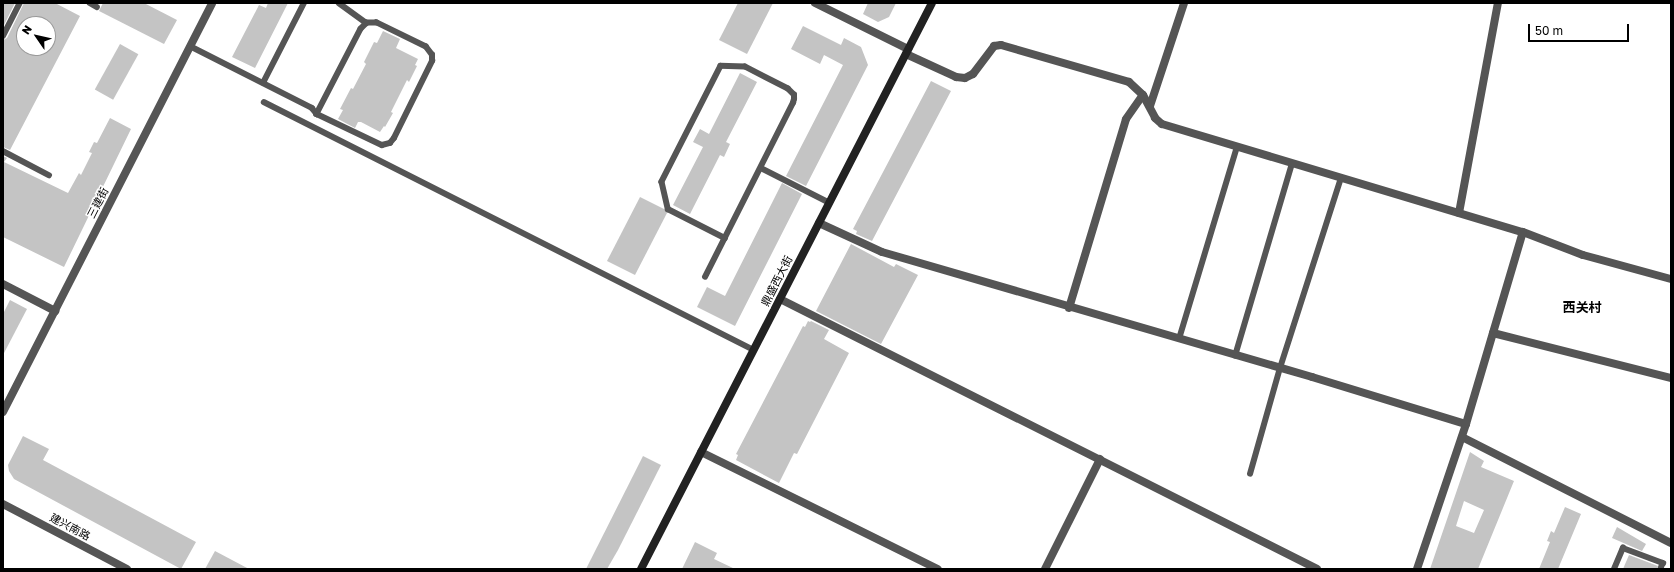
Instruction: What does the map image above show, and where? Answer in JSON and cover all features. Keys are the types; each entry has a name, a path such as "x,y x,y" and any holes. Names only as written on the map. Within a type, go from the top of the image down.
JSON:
{"main road":[{"name":"鼎盛西大街","path":"641,569 932,3"}],"street":[{"name":"三建街","path":"3,412 212,3"},
{"path":"815,3 956,77 965,78 973,74 994,46 1001,45 1129,82 1143,95 1155,118 1162,124 1523,232 1583,255 1671,279"},
{"path":"1150,106 1184,3"},
{"path":"1459,213 1498,3"},
{"path":"1069,308 1126,119 1143,95"},
{"path":"819,223 882,252 1466,424"},
{"path":"1417,569 1462,437 1523,232"},
{"path":"3,284 54,311"},
{"path":"780,298 1317,569"},
{"path":"1493,333 1671,378"},
{"path":"1462,437 1671,543"},
{"path":"702,452 938,569"},
{"path":"1045,569 1100,459"},
{"name":"建兴南路","path":"3,504 127,569"}],"lane":[{"path":"3,36 20,3"},
{"path":"90,3 97,7"},
{"path":"263,83 304,3"},
{"path":"190,46 312,108 317,114 382,146 390,143 394,138 432,61 432,55 426,47 377,23 367,23 339,3"},
{"path":"317,114 361,29 367,23"},
{"path":"705,277 761,168 794,103 794,95 788,89 745,67 721,66 662,182 668,209 725,238"},
{"path":"264,102 754,350"},
{"path":"1179,339 1237,147"},
{"path":"3,151 49,175"},
{"path":"1235,356 1292,163"},
{"path":"761,168 830,203"},
{"path":"1250,474 1280,368 1341,178"},
{"path":"1614,569 1623,548 1663,563 1661,569"}],"building":[{"path":"3,3 15,3 3,27"},
{"path":"24,3 55,3 80,16 10,150 3,147 3,40 7,38 16,19 16,56 56,56 56,16 18,16"},
{"path":"103,3 144,3 177,20 164,44 99,11"},
{"path":"268,3 288,3 255,68 232,57 259,5 266,8"},
{"path":"738,3 773,3 747,54 719,40"},
{"path":"868,3 896,3 889,17 878,22 863,14"},
{"path":"803,26 841,45 844,38 861,47 868,65 806,186 786,176 843,65 824,55 820,64 791,49"},
{"path":"383,31 400,39 396,48 418,59 415,65 417,66 409,82 407,80 391,112 393,113 385,127 384,126 380,132 361,122 358,122 355,128 338,119 343,110 340,109 351,88 353,89 366,64 364,62 374,42 377,43"},
{"path":"120,44 138,54 113,100 95,89"},
{"path":"740,73 757,82 726,142 730,144 724,157 720,155 690,214 673,205 703,147 693,142 700,129 709,134"},
{"path":"931,81 951,91 872,241 856,234 857,231 853,229"},
{"path":"110,118 131,129 64,267 3,237 3,156 7,158 4,162 68,193 79,173 81,175 92,153 89,152 94,142 97,143"},
{"path":"782,183 802,194 735,326 697,307 707,287 725,296"},
{"path":"640,197 664,209 667,213 635,275 607,261"},
{"path":"851,244 894,267 896,264 918,275 881,344 816,311"},
{"path":"10,300 27,309 3,355 3,314"},
{"path":"808,321 829,330 824,339 849,353 797,454 794,453 779,483 736,460 738,455 736,454 803,326 805,327"},
{"path":"23,436 49,449 43,460 196,542 181,569 14,479 9,471 8,465"},
{"path":"1470,452 1484,461 1481,467 1514,481 1478,569 1430,569","holes":["1464,501 1484,510 1474,533 1456,526"]},
{"path":"643,456 661,465 607,569 586,569"},
{"path":"1565,507 1581,514 1558,569 1539,569 1550,542 1547,541 1551,531 1554,533"},
{"path":"1617,527 1646,544 1642,551 1612,538"},
{"path":"695,542 717,553 714,559 735,569 682,569"},
{"path":"215,551 249,569 205,569"},
{"path":"1629,555 1658,566 1657,569 1623,569"}],"district":[{"name":"西关村","path":"1582,307"}]}
